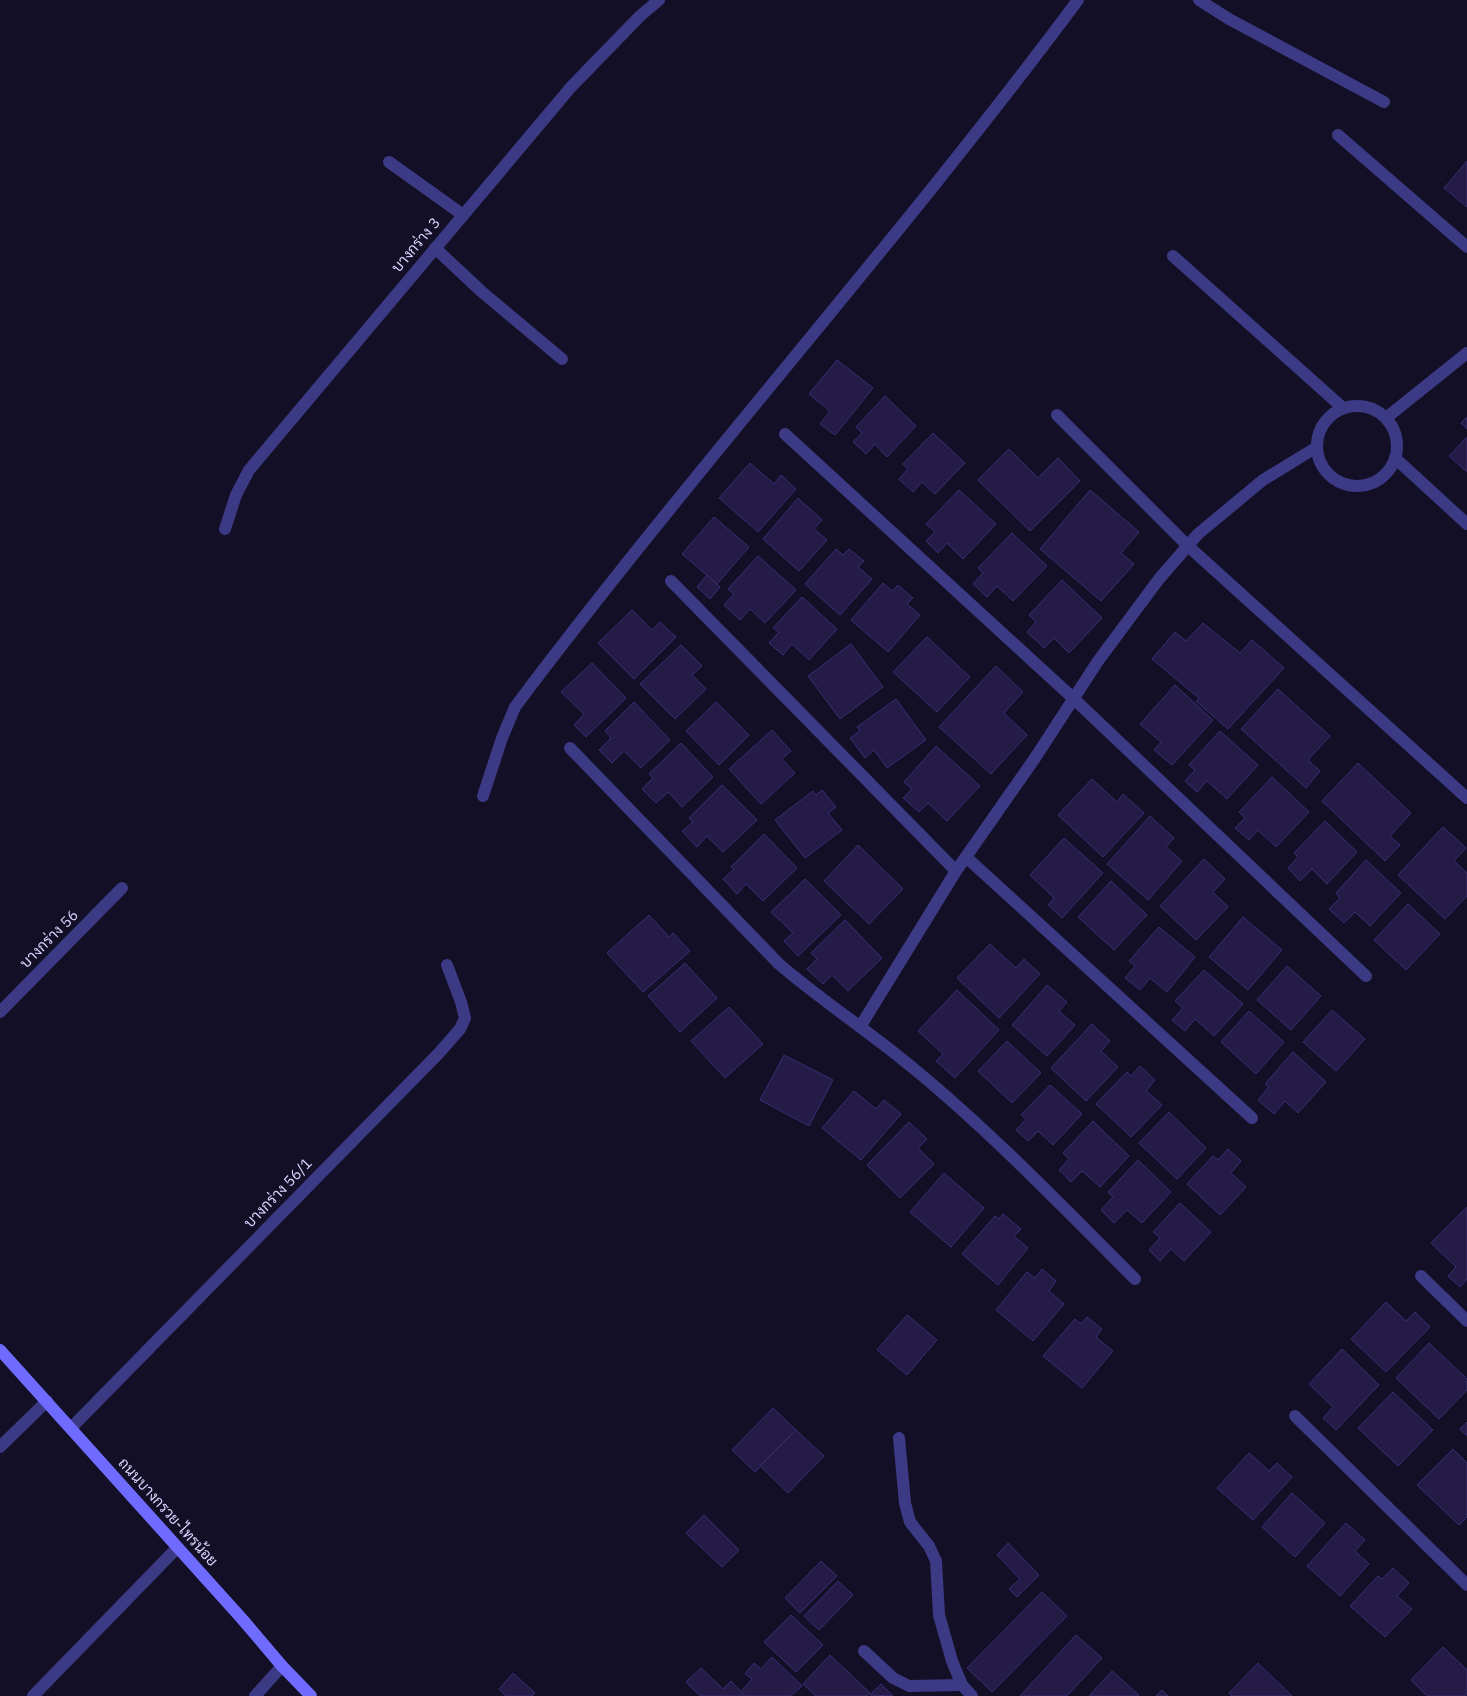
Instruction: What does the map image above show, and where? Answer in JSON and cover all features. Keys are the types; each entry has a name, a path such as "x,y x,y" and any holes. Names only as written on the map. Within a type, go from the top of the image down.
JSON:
{"main road":[{"name":"ถนนบางกรวย-ไทรน้อย","path":"0,1350 243,1620 282,1666 311,1696"}],"street":[{"name":"บางกร่าง 3","path":"225,529 236,495 249,470 571,87 640,16 659,0"},
{"path":"483,796 502,738 515,707 520,700 684,490 929,191 1078,0"},
{"path":"1199,0 1229,19 1384,102"},
{"path":"1338,135 1467,247"},
{"path":"390,162 462,216"},
{"path":"435,248 482,292 562,359"},
{"path":"1172,256 1343,408"},
{"path":"1386,418 1467,353"},
{"path":"1358,406 1373,409 1386,418 1394,430 1397,444 1396,458 1386,474 1370,484 1351,485 1334,479 1322,464 1317,447 1320,430 1329,417 1343,408 1358,406"},
{"path":"1057,415 1188,546 1467,798"},
{"path":"786,434 1073,698 1366,976"},
{"path":"860,1027 966,856 1035,758 1073,698 1159,579 1198,534 1263,480 1317,447"},
{"path":"1396,458 1467,524"},
{"path":"671,581 956,871"},
{"path":"570,748 779,964 810,990 912,1067 994,1138 1135,1279"},
{"path":"966,856 1252,1118"},
{"name":"บางกร่าง 56","path":"0,1012 122,888"},
{"name":"บางกร่าง 56/1","path":"71,1428 439,1053 460,1029 465,1018 447,965"},
{"path":"1421,1276 1467,1321"},
{"path":"0,1448 47,1402"},
{"path":"1295,1416 1464,1576"},
{"path":"900,1438 905,1503 910,1522 929,1546 936,1561 939,1615 952,1660 962,1685 972,1696"},
{"path":"33,1696 177,1548"},
{"path":"864,1651 893,1678 909,1686 962,1685"},
{"path":"254,1696 282,1666"}],"building":[{"path":"1467,161 1467,207 1444,188"},
{"path":"837,360 873,388 835,435 820,424 830,411 809,394"},
{"path":"885,396 916,426 887,457 875,444 866,454 853,442 862,433 856,427"},
{"path":"1467,417 1467,429 1461,423"},
{"path":"933,433 965,463 935,494 922,482 913,492 899,479 908,469 903,464"},
{"path":"1467,437 1467,472 1449,456"},
{"path":"1009,449 1038,478 1058,458 1080,481 1030,531 978,480"},
{"path":"750,463 774,484 781,475 796,489 758,532 719,498"},
{"path":"959,490 996,524 963,559 947,543 938,553 926,541 935,532 926,524"},
{"path":"1090,490 1139,532 1121,553 1134,564 1101,601 1040,549"},
{"path":"798,498 822,520 814,529 827,540 799,571 763,539"},
{"path":"714,517 749,547 717,584 682,554"},
{"path":"1012,533 1047,566 1013,601 997,586 987,597 973,584 983,573 978,568"},
{"path":"836,549 843,555 849,549 864,561 858,567 872,579 840,615 805,584"},
{"path":"758,556 796,590 765,623 750,609 740,620 724,605 734,594 728,589"},
{"path":"707,575 720,587 710,599 697,587"},
{"path":"1062,580 1102,618 1069,653 1054,638 1044,648 1027,632 1036,622 1029,615"},
{"path":"883,583 892,591 898,585 913,598 907,604 920,615 888,652 851,620"},
{"path":"802,597 837,629 809,660 792,644 783,655 769,643 779,632 773,628"},
{"path":"632,610 652,630 660,622 676,637 634,679 598,643"},
{"path":"1203,623 1240,653 1252,640 1284,668 1228,729 1196,701 1199,698 1152,659 1175,632 1186,641"},
{"path":"927,637 970,677 937,712 893,672"},
{"path":"851,644 883,687 840,719 808,676"},
{"path":"681,645 702,666 692,675 706,689 675,719 640,684"},
{"path":"592,663 626,698 586,737 574,725 584,714 561,692"},
{"path":"996,666 1023,692 1004,713 1027,735 991,774 939,727"},
{"path":"1175,685 1213,720 1172,765 1154,750 1161,742 1140,724"},
{"path":"1278,689 1330,736 1308,760 1320,771 1306,788 1241,729"},
{"path":"896,699 926,740 887,768 874,750 865,758 850,738 860,731 857,727"},
{"path":"634,702 670,740 641,768 624,751 612,763 599,750 611,738 605,731"},
{"path":"716,702 749,735 719,765 686,731"},
{"path":"772,730 791,751 782,759 795,773 761,804 729,769"},
{"path":"1220,731 1258,765 1227,799 1207,781 1197,792 1185,781 1195,770 1189,765"},
{"path":"681,743 713,777 682,807 668,792 656,803 642,789 653,778 649,774"},
{"path":"936,746 980,786 947,821 928,803 919,812 903,798 912,789 904,782"},
{"path":"1358,763 1411,813 1390,836 1400,845 1385,861 1322,801"},
{"path":"1272,777 1309,812 1276,847 1258,830 1249,840 1235,828 1245,818 1239,812"},
{"path":"1092,779 1117,802 1123,794 1144,813 1103,857 1058,815"},
{"path":"722,785 757,820 723,852 707,836 697,847 682,831 693,822 689,818"},
{"path":"822,790 836,807 828,813 842,830 805,858 775,820 813,791 816,795"},
{"path":"1150,816 1174,838 1166,847 1182,861 1148,900 1107,864"},
{"path":"1325,821 1357,852 1327,884 1312,869 1300,881 1288,868 1298,857 1294,853"},
{"path":"1443,827 1466,848 1454,861 1467,873 1467,896 1445,919 1398,875"},
{"path":"764,834 797,868 763,901 746,884 737,894 723,879 734,869 731,867"},
{"path":"1064,838 1103,873 1062,918 1048,905 1054,898 1030,875"},
{"path":"858,845 903,889 869,924 824,881"},
{"path":"1204,859 1225,879 1213,892 1228,907 1196,940 1160,906"},
{"path":"1366,860 1401,893 1370,926 1355,912 1344,923 1329,909 1340,898 1336,893"},
{"path":"805,879 841,915 798,956 784,941 793,933 771,912"},
{"path":"1111,881 1147,915 1114,950 1078,917"},
{"path":"1408,904 1440,934 1406,970 1374,940"},
{"path":"649,915 669,937 673,933 690,951 643,992 607,953"},
{"path":"1243,917 1282,950 1248,990 1209,957"},
{"path":"845,920 882,958 848,991 832,975 823,984 807,969 817,959 811,953"},
{"path":"1159,927 1195,957 1167,992 1150,978 1140,990 1125,978 1135,966 1129,961"},
{"path":"990,944 1016,968 1024,959 1040,974 999,1018 957,978"},
{"path":"685,963 717,998 680,1032 648,996"},
{"path":"1287,966 1321,996 1291,1030 1257,1000"},
{"path":"1204,970 1243,1004 1214,1036 1195,1019 1185,1031 1172,1020 1183,1008 1175,1001"},
{"path":"1047,985 1067,1002 1059,1011 1075,1025 1047,1056 1012,1025"},
{"path":"957,990 999,1030 955,1078 936,1061 943,1054 918,1031"},
{"path":"729,1007 763,1044 725,1078 691,1041"},
{"path":"1332,1010 1365,1039 1336,1071 1303,1042"},
{"path":"1249,1011 1284,1042 1256,1074 1221,1042"},
{"path":"1092,1024 1110,1041 1101,1051 1118,1067 1086,1101 1051,1068"},
{"path":"1007,1041 1041,1073 1012,1103 978,1071"},
{"path":"1293,1052 1326,1082 1298,1113 1285,1101 1274,1114 1258,1100 1269,1087 1265,1084"},
{"path":"784,1055 833,1080 809,1126 760,1100"},
{"path":"1140,1066 1155,1080 1146,1091 1162,1105 1131,1137 1096,1104 1127,1072 1131,1076"},
{"path":"1050,1085 1082,1114 1053,1145 1038,1131 1028,1141 1016,1130 1026,1119 1021,1115"},
{"path":"854,1091 876,1109 884,1100 901,1114 861,1160 822,1128"},
{"path":"1169,1112 1206,1148 1177,1179 1139,1143"},
{"path":"1093,1121 1129,1156 1100,1187 1082,1171 1071,1182 1059,1170 1069,1159 1063,1153"},
{"path":"909,1122 927,1139 918,1148 934,1164 900,1198 867,1165"},
{"path":"1228,1149 1241,1161 1231,1173 1246,1187 1220,1215 1187,1184 1213,1156 1218,1160"},
{"path":"1138,1160 1171,1192 1142,1223 1127,1210 1114,1223 1101,1210 1113,1197 1108,1192"},
{"path":"944,1173 984,1208 951,1247 910,1212"},
{"path":"1180,1203 1211,1232 1184,1261 1171,1249 1160,1261 1149,1250 1160,1238 1153,1232"},
{"path":"1467,1207 1467,1279 1460,1287 1448,1276 1456,1267 1431,1243"},
{"path":"1003,1214 1021,1229 1014,1236 1028,1248 998,1285 962,1254 995,1216 999,1219"},
{"path":"1042,1269 1056,1281 1049,1291 1064,1304 1033,1341 996,1310 1027,1272 1035,1278"},
{"path":"1386,1302 1406,1321 1415,1312 1430,1327 1386,1372 1351,1339"},
{"path":"907,1315 937,1340 907,1375 877,1350"},
{"path":"1087,1317 1102,1329 1096,1337 1113,1351 1082,1388 1043,1356 1075,1319 1081,1324"},
{"path":"1429,1343 1467,1379 1467,1390 1439,1419 1396,1378"},
{"path":"1342,1349 1379,1385 1336,1430 1323,1418 1333,1407 1309,1384"},
{"path":"1393,1392 1433,1430 1398,1466 1358,1428"},
{"path":"773,1408 796,1430 755,1472 732,1450"},
{"path":"1467,1422 1467,1436 1460,1429"},
{"path":"796,1430 824,1456 788,1493 760,1466"},
{"path":"1453,1449 1467,1463 1467,1517 1459,1525 1417,1485"},
{"path":"1249,1453 1269,1471 1277,1463 1292,1477 1253,1520 1217,1488"},
{"path":"1292,1493 1325,1523 1295,1557 1262,1527"},
{"path":"704,1515 739,1550 722,1567 686,1533"},
{"path":"1346,1523 1365,1540 1355,1551 1369,1564 1340,1596 1307,1566"},
{"path":"1008,1543 1039,1575 1017,1597 1009,1589 1020,1579 997,1555"},
{"path":"821,1561 837,1576 800,1613 785,1598"},
{"path":"1393,1568 1409,1583 1397,1596 1412,1609 1385,1637 1350,1606 1378,1576 1382,1579"},
{"path":"838,1581 853,1595 819,1630 804,1616"},
{"path":"1042,1592 1067,1616 992,1692 967,1668"},
{"path":"791,1615 823,1645 796,1672 764,1642"},
{"path":"1076,1635 1102,1658 1067,1696 1020,1696"},
{"path":"1443,1647 1467,1670 1467,1694 1465,1696 1427,1696 1411,1680"},
{"path":"830,1655 870,1693 867,1696 816,1696 803,1684"},
{"path":"772,1657 802,1686 791,1696 745,1696 741,1692 752,1679 745,1674 754,1663 761,1669"},
{"path":"1258,1663 1292,1696 1232,1696 1229,1693"},
{"path":"701,1668 723,1689 731,1681 745,1696 700,1696 686,1682"},
{"path":"1112,1671 1139,1695 1089,1696"},
{"path":"513,1673 535,1693 532,1696 506,1696 499,1689"},
{"path":"881,1684 893,1696 870,1695"},
{"path":"1162,1690 1168,1696 1156,1696"}]}
